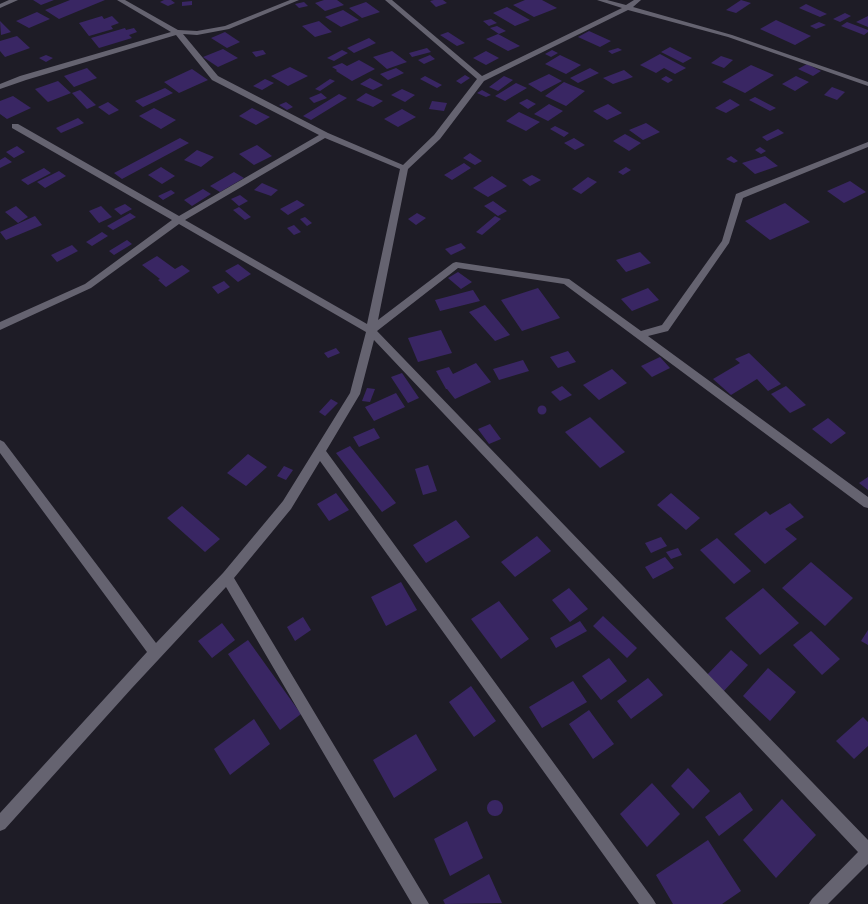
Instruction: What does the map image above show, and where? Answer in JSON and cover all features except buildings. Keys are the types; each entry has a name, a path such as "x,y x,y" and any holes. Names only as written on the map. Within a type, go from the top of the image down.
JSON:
{"street":[{"path":"0,6 15,0"},
{"path":"120,0 177,32 215,78 325,135 404,168"},
{"path":"0,87 22,78 177,32 197,33 227,28 296,0"},
{"path":"388,0 480,79"},
{"path":"600,0 730,36 868,84"},
{"path":"0,824 227,577 287,505 320,452 355,394 371,331 404,168 437,137 480,79 627,8 638,0"},
{"path":"15,126 371,331 868,852 817,904"},
{"path":"0,326 88,286 179,220 325,135"},
{"path":"640,335 665,328 726,241 738,196 868,144"},
{"path":"371,331 456,264 566,281 868,503"},
{"path":"0,445 156,653"},
{"path":"320,452 648,904"},
{"path":"227,577 421,904"}]}
